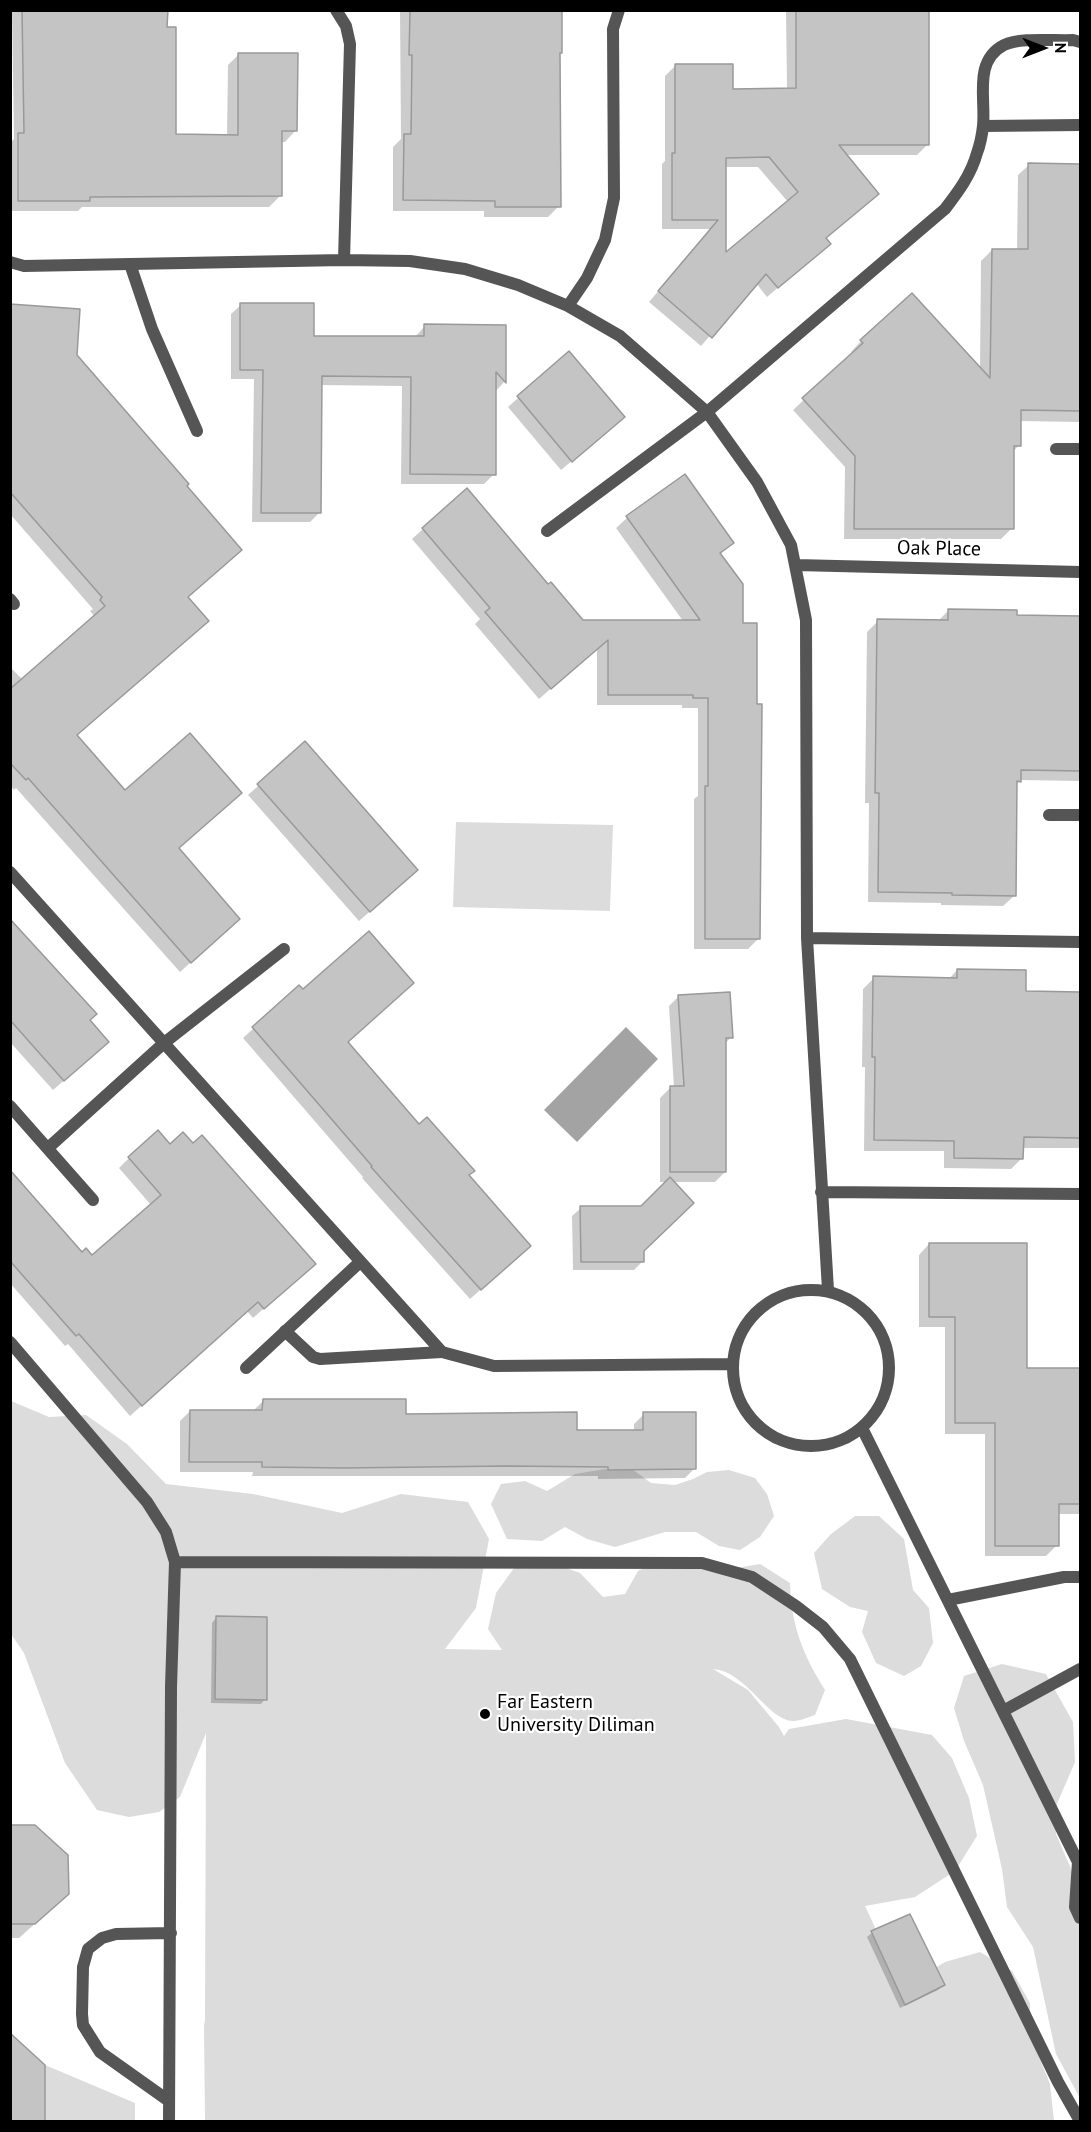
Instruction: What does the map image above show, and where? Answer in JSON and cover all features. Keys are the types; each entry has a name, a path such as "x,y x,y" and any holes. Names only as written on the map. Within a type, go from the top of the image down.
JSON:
{"street":[{"path":"336,10 346,26 350,44 344,260"},
{"path":"568,306 587,278 605,240 614,198 614,29 619,10"},
{"path":"547,531 707,412 945,209 965,182 977,154 983,126 985,66 993,53 1005,45 1019,42 1073,40 1080,42"},
{"path":"983,126 1080,125"},
{"path":"10,262 24,266 344,260 410,261 465,269 518,285 568,306 620,336 707,412 757,482 791,545 806,620 807,938 828,1290"},
{"path":"130,264 152,329 197,431"},
{"path":"1056,449 1080,449"},
{"name":"Oak Place","path":"796,565 1080,572"},
{"path":"1048,815 1080,815"},
{"path":"10,872 442,1352"},
{"path":"807,938 1080,942"},
{"path":"48,1148 164,1043 284,949"},
{"path":"10,1106 93,1200"},
{"path":"821,1192 1080,1194"},
{"path":"246,1368 360,1262"},
{"path":"794,1290 828,1290 860,1305 881,1332 890,1366 883,1400 862,1428 830,1445 793,1446 760,1430 738,1400 732,1364 741,1331 763,1304 794,1290"},
{"path":"285,1331 313,1357 320,1359 442,1352 494,1366 732,1364"},
{"path":"10,1342 147,1502 166,1533 174,1562 171,1687 169,2121"},
{"path":"862,1428 1079,1863 1075,1907 1080,1918"},
{"path":"174,1562 702,1563 752,1577 823,1627 850,1659 1053,2071 1080,2121"},
{"path":"948,1600 1064,1577 1080,1577"},
{"path":"1003,1711 1080,1669"},
{"path":"170,2101 100,2052 83,2025 82,2014 83,1966 88,1949 102,1938 116,1934 171,1933"}],"shaded area":[{"path":"456,822 613,825 610,911 453,907"},
{"path":"626,1027 658,1059 577,1142 544,1110"},
{"name":"Far Eastern University Diliman","path":"11,1401 49,1417 86,1415 127,1444 166,1484 253,1494 342,1513 401,1494 468,1502 489,1539 476,1608 445,1649 502,1650 488,1629 496,1593 517,1564 544,1560 580,1573 603,1597 625,1594 638,1571 659,1561 731,1569 760,1564 790,1583 793,1613 800,1639 810,1664 825,1690 815,1715 796,1721 784,1719 736,1678 713,1669 748,1690 784,1736 789,1729 846,1719 932,1735 952,1758 969,1798 977,1836 955,1871 915,1897 865,1906 903,1987 945,1962 980,1952 1012,1971 1030,2003 1031,2038 1050,2084 1054,2121 205,2121 206,1733 180,1797 159,1812 129,1817 97,1810 65,1763 24,1653 11,1634"},
{"path":"605,1469 632,1469 651,1483 675,1485 707,1472 729,1470 755,1478 767,1494 774,1516 760,1537 740,1550 719,1546 696,1532 665,1532 615,1547 587,1539 565,1527 542,1541 507,1539 491,1504 501,1484 525,1481 547,1491 575,1474"},
{"path":"855,1516 879,1516 904,1539 913,1590 929,1608 933,1643 921,1666 904,1676 876,1663 862,1632 868,1611 850,1607 822,1589 814,1553 831,1534"},
{"path":"1002,1664 1046,1674 1073,1722 1075,1762 1056,1806 1056,1834 1080,1890 1080,2098 1056,2054 1033,1947 1007,1907 1002,1869 983,1785 964,1741 954,1708 964,1676"},
{"path":"45,2065 135,2103 135,2121 45,2121"}],"building":[{"path":"22,10 168,10 167,27 176,27 176,134 238,135 238,53 298,53 297,131 282,131 282,196 90,197 90,201 18,201 18,133 24,133"},
{"path":"410,10 562,10 561,207 495,207 495,201 403,200 404,134 411,134"},
{"path":"796,10 929,10 929,145 839,145 879,194 826,238 831,244 778,288 766,274 712,338 658,291 718,220 672,220 675,64 733,64 733,89 796,88","holes":["769,157 798,192 726,252 726,158"]},
{"path":"1028,163 1080,164 1080,411 1021,410 1021,446 1014,446 1014,529 854,529 855,456 802,398 863,343 860,340 912,293 990,378 992,249 1028,249"},
{"path":"240,303 314,303 314,336 424,336 424,324 506,325 506,383 496,372 496,475 410,474 411,377 322,376 321,513 261,513 263,370 240,370"},
{"path":"10,304 80,309 77,355 189,484 187,486 242,550 188,597 209,621 77,735 125,790 190,733 242,793 179,848 240,919 191,963 28,778 26,780 10,763 10,689 105,606 100,600 102,597 10,492"},
{"path":"569,351 625,417 572,462 517,396"},
{"path":"685,474 734,543 720,553 743,584 743,623 757,623 757,704 762,704 760,939 705,939 705,786 708,786 708,698 693,698 693,695 608,695 608,640 551,689 485,612 490,608 422,528 467,488 548,584 551,582 583,620 700,620 626,516"},
{"path":"948,609 1017,610 1017,615 1080,616 1080,771 1021,770 1021,782 1017,781 1016,896 878,892 879,793 875,793 877,619 948,620"},
{"path":"305,741 418,870 370,912 257,784"},
{"path":"10,919 97,1014 90,1020 109,1042 64,1081 10,1020"},
{"path":"369,931 414,983 348,1042 419,1124 427,1117 475,1171 469,1175 531,1246 481,1290 371,1167 252,1027 299,985 303,989"},
{"path":"957,969 1026,970 1026,991 1080,992 1080,1138 1024,1137 1023,1159 954,1158 954,1141 874,1140 873,976 957,978"},
{"path":"730,992 733,1038 726,1038 726,1172 670,1172 670,1086 684,1086 678,995"},
{"path":"158,1130 170,1144 183,1132 193,1143 202,1135 316,1264 264,1309 258,1302 142,1406 79,1334 76,1336 10,1261 10,1170 82,1252 86,1248 92,1255 161,1195 128,1157"},
{"path":"670,1177 694,1203 644,1251 644,1262 581,1262 580,1206 641,1206"},
{"path":"929,1243 1027,1243 1027,1368 1080,1368 1080,1504 1059,1504 1059,1546 995,1546 995,1423 955,1423 955,1317 929,1317"},
{"path":"263,1399 406,1399 406,1414 577,1412 577,1430 643,1430 643,1412 696,1412 696,1469 608,1470 608,1467 506,1466 262,1467 262,1462 189,1462 190,1410 262,1410"},
{"path":"216,1616 267,1617 267,1700 215,1699"},
{"path":"10,1825 35,1825 68,1855 69,1894 35,1924 10,1924"},
{"path":"910,1914 945,1985 905,2005 871,1931"},
{"path":"10,2033 45,2065 45,2121 10,2121"}],"place":[{"name":"Far Eastern University Diliman","path":"485,1714"}]}
